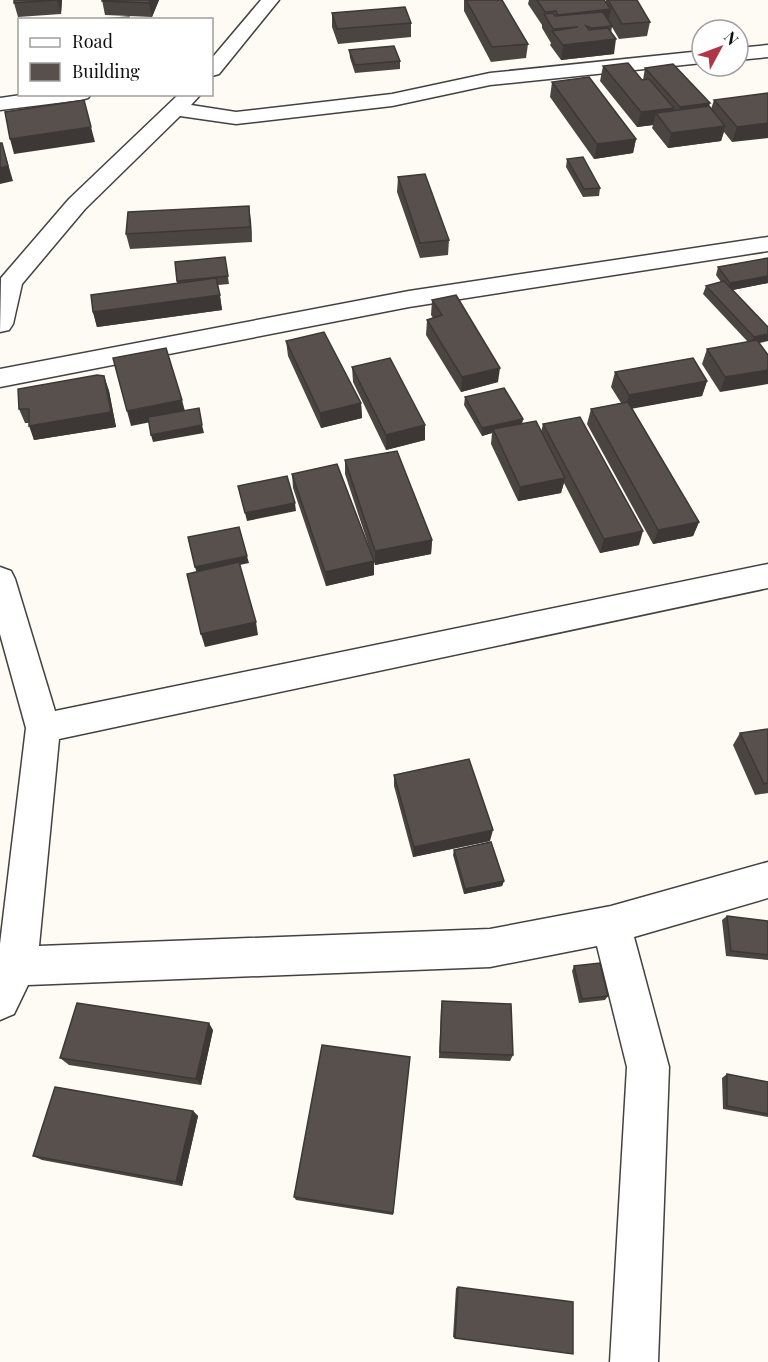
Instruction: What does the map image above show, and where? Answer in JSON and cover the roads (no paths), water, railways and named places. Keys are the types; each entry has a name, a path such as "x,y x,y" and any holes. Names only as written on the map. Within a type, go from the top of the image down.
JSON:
{"street":[{"path":"213,69 270,0"},
{"path":"750,53 768,51"},
{"path":"0,324 5,284 77,204 183,102 236,118 392,100 490,79 690,58"},
{"path":"0,104 65,96"},
{"path":"0,378 409,299 768,244"},
{"path":"43,728 768,576"},
{"path":"0,579 43,728 17,966 0,1000"},
{"path":"17,966 490,948 611,925 768,880"},
{"path":"611,925 648,1067 634,1362"}]}
